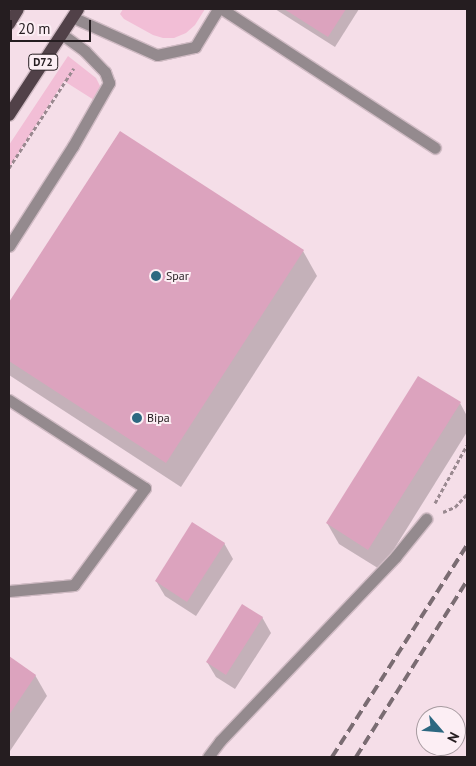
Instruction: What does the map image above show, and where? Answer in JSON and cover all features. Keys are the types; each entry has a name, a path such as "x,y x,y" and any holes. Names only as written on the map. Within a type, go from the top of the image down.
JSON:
{"main road":[{"path":"9,24 18,9"},
{"name":"D72","path":"9,115 75,13"}],"lane":[{"path":"75,13 157,54 194,47 220,9 435,148"},
{"path":"9,246 74,146 110,83 105,72 85,51 62,34"},
{"path":"9,400 144,488 74,585 9,591"},
{"path":"208,757 220,741 396,556 426,519"}],"path":[{"path":"9,168 60,90"},
{"path":"426,519 467,445"},
{"path":"426,519 454,506 467,494"}],"shaded area":[{"path":"123,9 205,9 195,25 186,33 174,38 163,38 153,35 124,19 120,14"},
{"path":"68,56 96,78 100,86 99,93 94,100 64,81 9,168 9,145"}],"building":[{"path":"284,9 346,9 328,37"},
{"name":"Spar","path":"120,131 304,250 166,463 9,361 9,302"},
{"path":"418,376 461,402 368,550 326,523"},
{"path":"192,522 225,543 187,602 155,581"},
{"path":"242,604 263,617 226,675 206,662"},
{"path":"9,656 36,675 9,715"}],"railway":[{"path":"332,757 467,545"},
{"path":"356,757 467,581"}],"place":[{"name":"Spar","path":"156,276"},
{"name":"Bipa","path":"137,418"}]}
